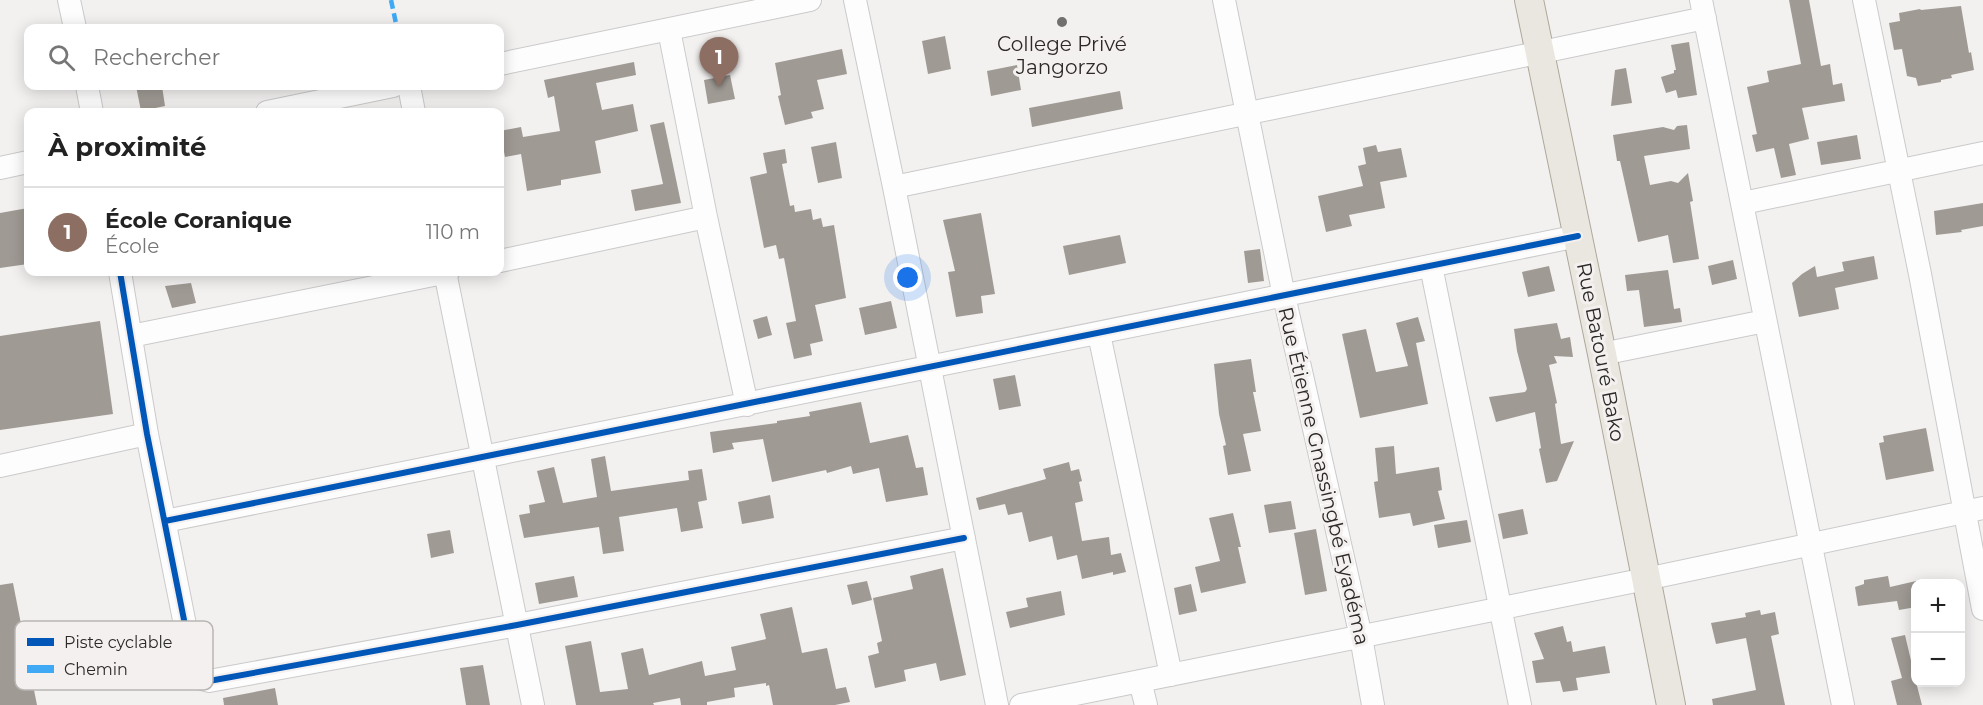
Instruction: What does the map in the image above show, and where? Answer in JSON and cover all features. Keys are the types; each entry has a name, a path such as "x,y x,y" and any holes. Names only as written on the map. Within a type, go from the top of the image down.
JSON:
{"main road":[{"name":"Rue Batouré Bako","path":"1529,0 1671,705"}],"street":[{"path":"69,0 74,24"},
{"path":"504,63 810,0"},
{"path":"855,0 996,705"},
{"name":"Rue Étienne Gnassingbé Eyadéma","path":"1224,0 1284,296 1361,637 1373,705"},
{"path":"1864,0 1898,171 1974,510 1983,609"},
{"path":"894,187 1540,53 1703,9 1843,705"},
{"path":"669,30 706,217 747,405"},
{"path":"88,90 91,108"},
{"path":"286,108 374,90"},
{"path":"410,90 413,108"},
{"path":"1743,203 1983,153"},
{"path":"0,168 24,163"},
{"path":"504,260 706,217"},
{"path":"165,521 1578,236"},
{"path":"1431,266 1520,705"},
{"path":"121,276 147,434 184,621"},
{"path":"131,336 426,276"},
{"path":"447,276 533,705"},
{"path":"1602,354 1765,321"},
{"path":"1099,334 1171,675"},
{"path":"0,466 147,434"},
{"path":"1021,705 1646,579 1974,510"},
{"path":"213,680 517,625 964,538"},
{"path":"1140,681 1146,705"}],"building":[{"path":"1789,0 1809,0 1821,66 1830,64 1833,85 1842,83 1845,101 1802,108 1809,139 1789,144 1796,175 1781,178 1774,148 1756,152 1752,135 1757,134 1747,87 1769,82 1767,71 1801,64"},
{"path":"1961,6 1974,70 1951,75 1952,78 1941,80 1941,82 1918,86 1916,78 1907,76 1902,49 1894,50 1889,23 1900,21 1899,13"},
{"path":"945,36 951,69 928,74 922,41"},
{"path":"1689,42 1697,95 1678,98 1676,90 1666,93 1661,77 1674,73 1676,70 1671,45"},
{"path":"842,49 847,74 817,80 824,109 811,112 813,118 785,125 778,96 781,95 775,63"},
{"path":"634,62 636,75 596,83 602,110 633,104 638,131 595,141 601,173 561,180 561,185 527,191 521,154 505,157 504,130 521,127 523,137 560,131 554,96 548,98 544,80"},
{"path":"1017,65 1021,90 991,96 987,71"},
{"path":"1626,68 1632,103 1611,106 1615,70"},
{"path":"730,75 735,99 708,104 704,80"},
{"path":"137,90 163,90 165,106 140,108"},
{"path":"1120,91 1123,109 1032,127 1029,108"},
{"path":"664,122 681,203 635,211 631,190 663,184 650,125"},
{"path":"1687,125 1690,149 1644,156 1650,185 1671,181 1678,183 1688,173 1699,259 1673,263 1668,235 1638,242 1620,161 1617,161 1613,135 1663,127 1674,130 1677,126"},
{"path":"1857,135 1861,159 1821,165 1817,142"},
{"path":"836,142 842,178 818,183 811,147"},
{"path":"1376,145 1378,152 1401,148 1407,177 1380,182 1385,208 1349,215 1352,226 1326,232 1318,196 1363,186 1358,166 1366,164 1363,148"},
{"path":"785,149 787,163 782,164 790,206 794,205 795,212 811,209 813,220 821,218 823,227 834,225 846,298 815,305 823,341 810,344 812,355 794,359 786,323 796,321 784,258 779,259 776,245 764,248 750,177 767,173 763,153"},
{"path":"1983,203 1983,226 1961,230 1962,232 1936,235 1934,211"},
{"path":"24,209 24,265 0,268 0,213"},
{"path":"981,213 995,294 981,296 983,313 956,317 948,272 955,271 943,220"},
{"path":"1120,235 1126,263 1069,275 1063,246"},
{"path":"1260,249 1264,281 1248,283 1244,251"},
{"path":"1874,256 1878,279 1835,288 1839,309 1799,317 1792,283 1802,274 1815,266 1817,277 1844,271 1842,262"},
{"path":"1733,260 1737,279 1712,285 1708,266"},
{"path":"1549,266 1555,291 1528,297 1522,272"},
{"path":"1668,270 1674,309 1680,308 1682,322 1644,327 1639,290 1627,291 1625,275"},
{"path":"191,283 196,303 172,308 165,286"},
{"path":"891,301 897,328 865,335 859,308"},
{"path":"767,316 772,335 758,339 753,320"},
{"path":"1418,317 1425,341 1416,343 1428,404 1360,418 1342,334 1366,329 1376,372 1408,366 1396,323"},
{"path":"100,321 113,414 0,430 0,336"},
{"path":"1557,323 1561,339 1570,337 1573,357 1554,356 1557,363 1549,365 1557,403 1555,404 1561,444 1574,441 1557,481 1546,483 1535,412 1496,422 1489,397 1525,392 1527,389 1514,329"},
{"path":"1251,359 1256,392 1253,392 1261,431 1243,434 1251,471 1228,475 1214,364"},
{"path":"1015,375 1021,406 999,410 993,379"},
{"path":"861,402 870,443 908,435 916,468 923,467 928,495 886,502 879,468 853,474 851,466 827,473 826,470 772,482 763,439 732,443 734,449 713,453 710,432 777,423 777,421 810,416 809,412"},
{"path":"1926,428 1934,471 1886,480 1879,443 1884,442 1883,436"},
{"path":"1394,446 1396,474 1439,467 1442,490 1438,491 1445,519 1413,526 1410,513 1379,518 1374,482 1378,481 1375,448"},
{"path":"605,456 611,491 689,480 688,471 702,469 707,500 698,502 703,528 681,532 677,508 619,517 624,551 603,554 599,527 524,538 519,515 530,513 529,505 545,502 537,471 554,467 563,503 597,497 591,459"},
{"path":"1069,462 1071,471 1079,469 1082,481 1079,482 1083,501 1075,503 1082,541 1109,537 1111,555 1121,553 1126,572 1113,575 1113,572 1082,579 1077,555 1057,560 1052,536 1029,542 1022,512 1008,515 1005,504 979,510 976,498 1046,479 1043,469"},
{"path":"770,495 774,518 742,524 738,502"},
{"path":"1291,501 1296,529 1269,533 1264,505"},
{"path":"1523,509 1528,534 1503,539 1498,514"},
{"path":"1233,513 1246,583 1201,593 1195,567 1220,561 1209,518"},
{"path":"1467,520 1471,542 1438,548 1434,525"},
{"path":"1316,529 1327,591 1305,595 1294,533"},
{"path":"450,530 454,553 431,558 427,534"},
{"path":"943,568 966,675 940,681 936,663 904,670 906,681 875,688 868,656 879,653 877,643 882,641 873,598 913,589 910,576"},
{"path":"574,576 578,597 539,604 535,583"},
{"path":"1888,576 1890,587 1911,582 1911,608 1899,610 1897,601 1858,606 1855,587 1864,584 1864,580"},
{"path":"867,581 872,600 852,605 847,585"},
{"path":"13,583 20,621 15,621 15,690 34,690 37,705 0,705 0,585"},
{"path":"1191,584 1197,611 1179,615 1174,588"},
{"path":"1061,591 1065,615 1010,628 1006,612 1028,607 1026,598"},
{"path":"792,607 802,653 827,648 836,689 846,687 850,702 835,705 773,705 769,685 766,686 766,683 734,688 735,697 707,702 707,705 681,705 680,698 653,703 654,705 576,705 565,646 591,641 600,692 628,689 621,653 643,648 649,675 702,661 705,676 736,670 731,647 766,639 760,614"},
{"path":"1760,610 1761,615 1775,612 1779,634 1771,636 1785,705 1713,705 1712,699 1756,690 1746,638 1716,644 1711,623 1746,617 1745,613"},
{"path":"1563,626 1567,642 1571,641 1573,652 1605,646 1610,673 1576,678 1578,690 1563,692 1560,681 1536,683 1532,661 1544,659 1534,633"},
{"path":"1905,635 1911,660 1911,687 1918,687 1922,705 1897,705 1891,681 1902,678 1891,638"},
{"path":"483,665 490,705 466,705 460,668"},
{"path":"275,688 278,705 224,705 223,698"}],"marked path":[{"path":"391,0 396,24"}],"cycle path":[{"path":"165,521 1578,236"},
{"path":"121,276 147,434 184,621"},
{"path":"213,680 517,625 964,538"}],"place":[{"name":"College Privé Jangorzo","path":"1062,22"},
{"name":"École Coranique","path":"719,87"}]}
